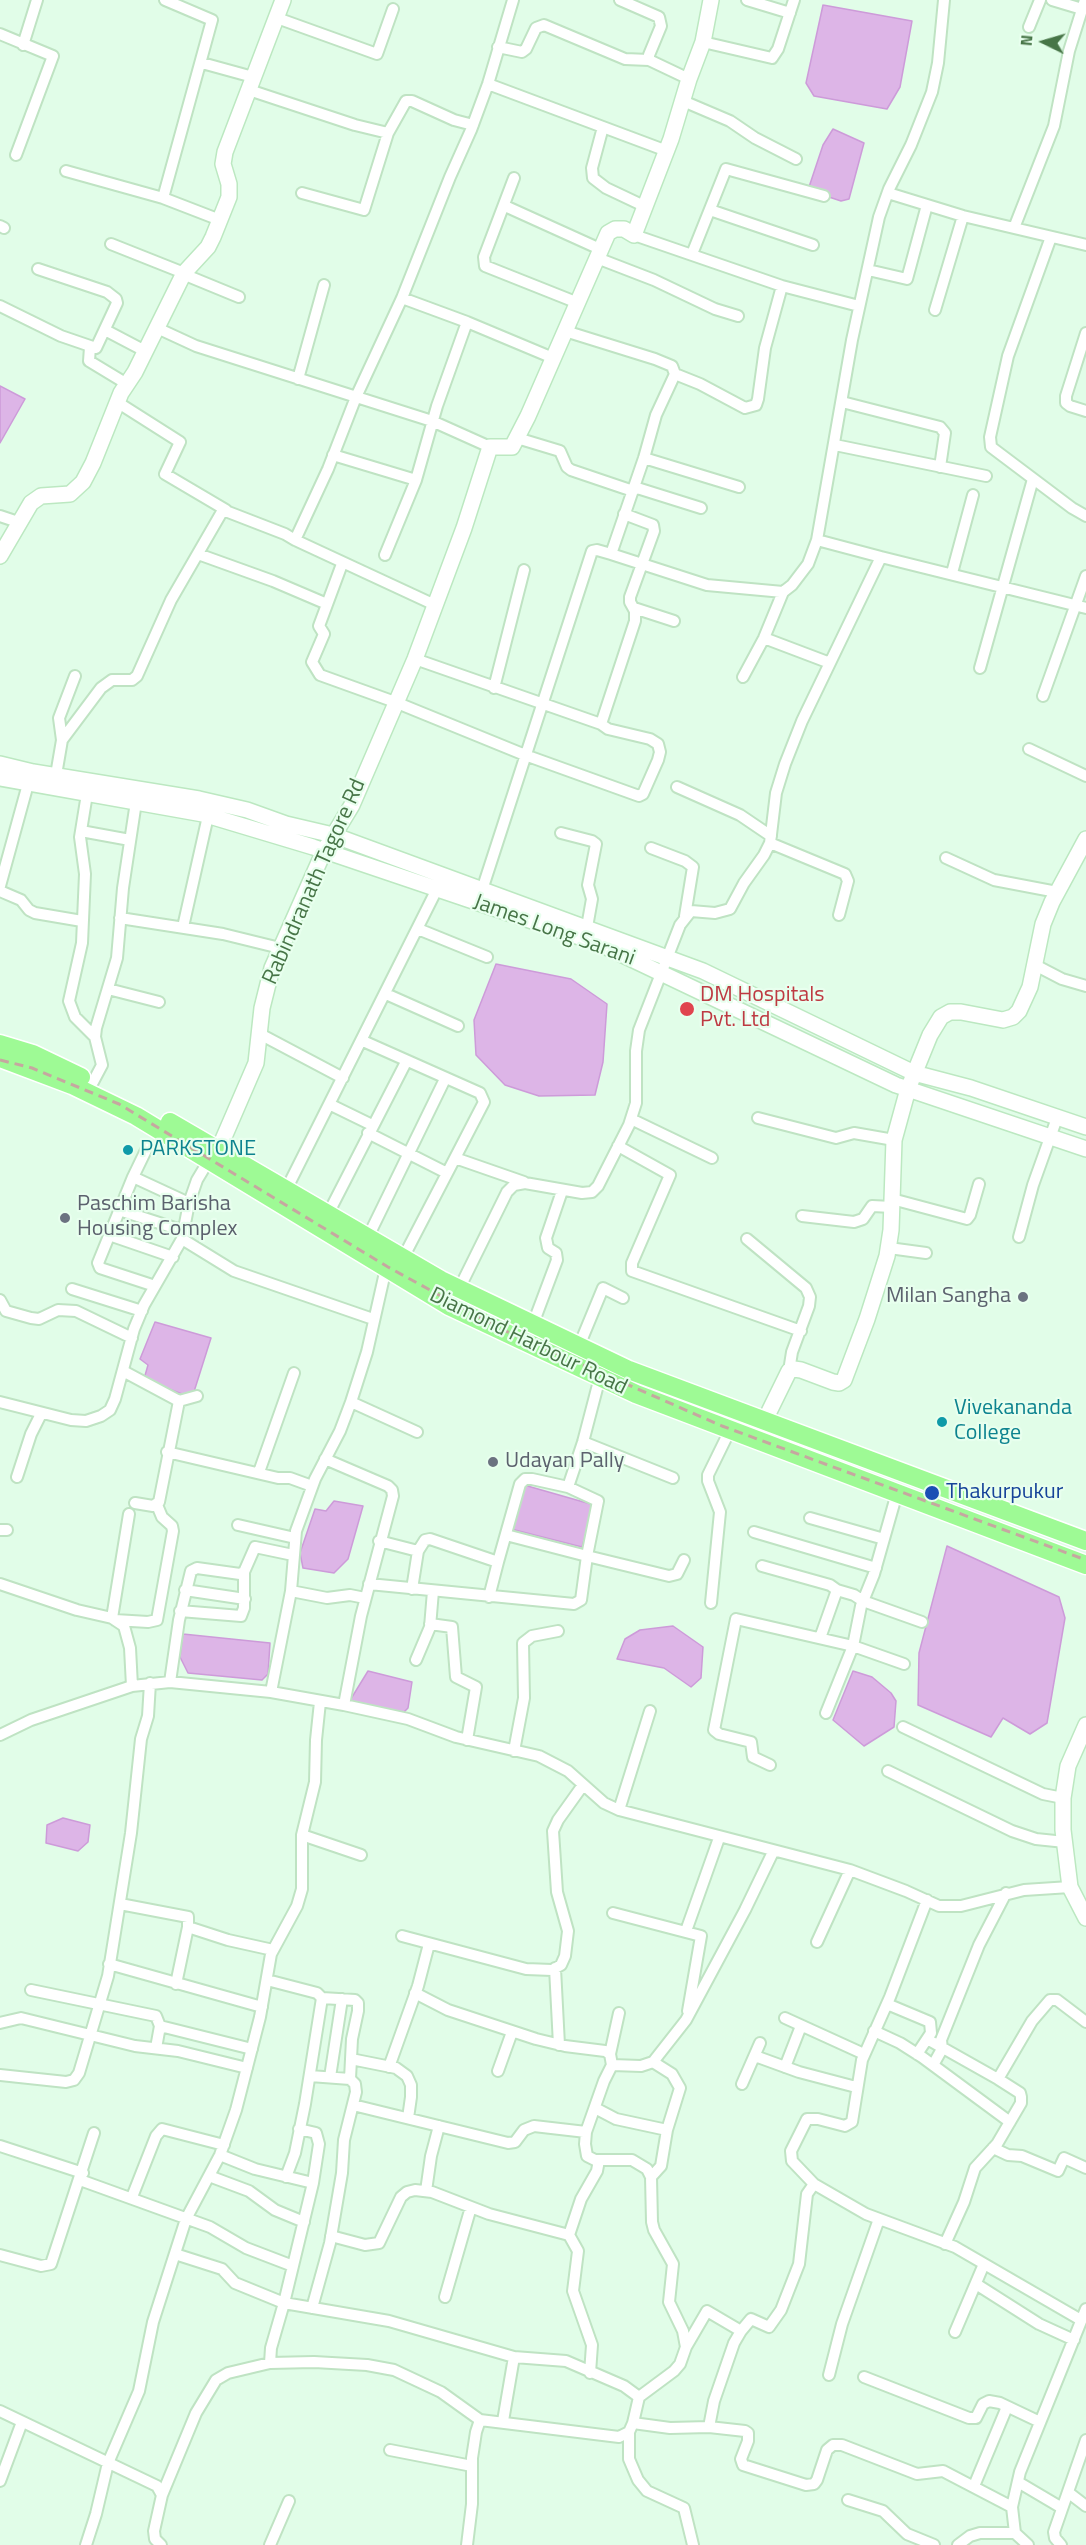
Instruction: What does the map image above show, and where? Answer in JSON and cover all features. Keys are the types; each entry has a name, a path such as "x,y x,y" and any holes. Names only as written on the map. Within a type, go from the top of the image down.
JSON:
{"highway":[{"name":"Diamond Harbour Road","path":"0,1044 33,1054 138,1103 214,1155 283,1196 386,1268 449,1306 636,1394 1086,1565"},
{"name":"Diamond Harbour Road","path":"0,1058 72,1085 214,1155"},
{"name":"Diamond Harbour Road","path":"283,1196 328,1214 459,1289 629,1370 1086,1541"},
{"path":"429,1294 438,1278"},
{"path":"816,1463 823,1444"}],"street":[{"path":"23,45 37,0"},
{"path":"163,198 212,20 165,0"},
{"path":"0,556 31,502 41,496 70,494 83,482 93,464 117,402 183,274 208,247 229,197 230,184 223,164 225,152 283,0"},
{"path":"295,540 356,397 402,298 473,125 513,0"},
{"path":"634,235 667,151 703,42 711,0"},
{"path":"747,0 790,13"},
{"path":"703,42 772,58 778,49 794,0"},
{"path":"1029,27 1040,0"},
{"path":"1014,228 1054,126 1069,51 1083,5 1052,0"},
{"path":"624,1 659,17 661,21 649,60"},
{"path":"743,677 764,638 783,592 792,585 808,564 818,540 859,306 879,217 932,92 938,63 941,1"},
{"path":"277,18 377,54 393,9"},
{"path":"498,47 522,51 526,49 536,28 544,25 626,59 649,60 689,79"},
{"path":"0,34 53,56 16,155"},
{"path":"202,63 355,125 388,133"},
{"path":"488,84 667,151"},
{"path":"302,193 364,210 388,133 406,101 412,101 454,120 473,125"},
{"path":"683,101 730,120 755,138 796,159"},
{"path":"603,127 594,157 593,178 606,188 644,206"},
{"path":"692,254 726,169 824,196"},
{"path":"66,171 163,198 220,220"},
{"path":"514,178 484,257 485,266 578,303"},
{"path":"888,193 963,216 1086,245"},
{"path":"868,270 907,279 927,205"},
{"path":"505,206 715,309 738,316"},
{"path":"710,210 813,245"},
{"path":"934,310 963,216"},
{"path":"157,328 196,346 432,421 490,447 512,447 578,303 598,253 608,233 615,229 624,229 634,235 782,286 859,306"},
{"path":"1051,237 1008,356 990,437 991,447 1086,516"},
{"path":"111,244 239,297"},
{"path":"0,306 96,348 117,303 113,295 38,269"},
{"path":"298,379 324,285"},
{"path":"675,374 700,384 745,408 756,405 768,338 782,286"},
{"path":"402,298 553,358"},
{"path":"386,555 416,480 450,364 467,322"},
{"path":"105,330 145,351"},
{"path":"565,331 672,366 675,374 656,415 644,458 611,554"},
{"path":"1086,333 1066,396 1066,403 1086,411"},
{"path":"90,347 89,361 127,384"},
{"path":"117,402 180,442 165,474 226,510 285,534 432,612"},
{"path":"842,402 940,427 945,433 940,467"},
{"path":"517,438 560,452 571,471 701,508"},
{"path":"835,445 986,476"},
{"name":"Rabindranath Tagore Rd","path":"214,1155 253,1073 266,989 280,948 324,851 352,805 415,659 490,447"},
{"path":"333,455 416,480"},
{"path":"644,458 739,487"},
{"path":"980,668 1033,479"},
{"path":"952,573 973,495"},
{"path":"62,740 106,682 132,680 137,676 171,600 223,510 226,510"},
{"path":"601,724 635,621 630,597 643,565 654,527 624,514"},
{"path":"0,516 18,522"},
{"path":"818,540 1081,606"},
{"path":"482,890 592,551 611,554 707,585 783,592"},
{"path":"198,555 273,581 327,604"},
{"path":"685,916 691,911 715,913 730,909 771,840 776,793 785,764 802,721 881,557"},
{"path":"342,564 319,626 324,634 312,662 320,675 634,796 643,794 660,752 658,744 650,739 603,727 601,724 541,705 415,659"},
{"path":"494,688 524,570"},
{"path":"1043,696 1081,606 1086,576"},
{"path":"634,608 674,621"},
{"path":"764,638 830,663"},
{"path":"56,775 62,740 60,717 75,676"},
{"path":"1029,750 1086,776"},
{"path":"0,764 56,775 137,798 247,810 286,824 333,836 440,883 482,890 702,971 914,1073 971,1088 1086,1127"},
{"name":"James Long Sarani","path":"0,778 87,794 137,798 208,816 440,883 600,944 908,1089 1086,1149"},
{"path":"0,886 28,784"},
{"path":"677,787 718,804 771,840 845,874 848,881 839,915"},
{"path":"87,794 80,845 85,874 82,943 69,1001 75,1017 95,1037"},
{"path":"93,1082 102,1065 95,1037 117,958 120,918 137,798"},
{"path":"183,927 208,816"},
{"path":"81,831 130,840"},
{"path":"561,833 597,844 588,885 592,898 587,927"},
{"path":"789,1371 801,1370 839,1383 844,1380 883,1275 889,1248 894,1140 908,1089 935,1026 941,1017 950,1012 1003,1020 1013,1017 1026,1000 1043,924 1057,892 1086,839"},
{"path":"455,1158 525,1182 562,1191 582,1193 592,1191 598,1186 631,1119 636,1103 636,1051 639,1030 685,916 693,867 685,861 651,848"},
{"path":"946,858 994,880 1057,892"},
{"path":"283,1196 363,1041 440,883"},
{"path":"0,891 21,900 29,910 35,913 82,921"},
{"path":"120,918 223,934 280,948"},
{"path":"418,928 487,957"},
{"path":"1035,964 1062,979 1086,986"},
{"path":"108,989 159,1002"},
{"path":"386,994 458,1026"},
{"path":"258,1033 344,1078"},
{"path":"363,1041 480,1094 484,1102 403,1258"},
{"path":"328,1214 406,1062"},
{"path":"368,1237 445,1079"},
{"path":"331,1104 408,1153 447,1173"},
{"path":"758,1118 836,1138 854,1133 894,1140"},
{"path":"1019,1237 1032,1185 1058,1118"},
{"path":"631,1119 712,1158"},
{"path":"148,1146 133,1176 98,1263 100,1268 155,1286"},
{"path":"618,1146 668,1171 670,1175 632,1263 632,1271 801,1331"},
{"path":"0,1402 71,1420 86,1421 110,1410 142,1311 173,1257 183,1235 189,1203 197,1180 214,1155"},
{"path":"133,1176 189,1203"},
{"path":"459,1289 507,1192 514,1185 525,1182"},
{"path":"802,1216 854,1222 863,1219 872,1206 892,1203 967,1219 979,1184"},
{"path":"533,1324 557,1260 556,1253 548,1248 546,1238 562,1191"},
{"path":"119,1210 183,1235 213,1260 234,1271 373,1319"},
{"path":"109,1235 173,1257"},
{"path":"747,1239 806,1288 810,1297 801,1331 792,1352 789,1371 765,1420"},
{"path":"889,1248 926,1253"},
{"path":"271,1692 291,1591 295,1538 302,1508 351,1402 367,1352 386,1268"},
{"path":"579,1346 603,1288 624,1298"},
{"path":"72,1289 142,1311"},
{"path":"0,1300 6,1311 31,1318 39,1319 58,1310 76,1311 132,1338"},
{"path":"123,1371 179,1401 197,1396"},
{"path":"259,1472 294,1373"},
{"path":"568,1487 583,1442 600,1377"},
{"path":"0,1584 77,1610 113,1619 157,1620 173,1531 172,1526 162,1517 157,1505 179,1401"},
{"path":"351,1402 417,1432"},
{"path":"17,1477 31,1434 41,1414"},
{"path":"711,1603 720,1512 708,1481 708,1475 730,1430"},
{"path":"583,1442 673,1478"},
{"path":"167,1452 278,1478 290,1478 312,1486"},
{"path":"326,1459 388,1486 392,1490 388,1515 369,1584 344,1705"},
{"path":"369,1584 433,1591 489,1596 578,1603 582,1596 598,1501 568,1487 525,1479 520,1484 489,1596"},
{"path":"826,1713 853,1646 863,1601 876,1568 897,1493"},
{"path":"135,1503 157,1505"},
{"path":"113,1619 129,1514"},
{"path":"810,1518 884,1539"},
{"path":"238,1525 295,1538"},
{"path":"754,1532 876,1568"},
{"path":"506,1534 669,1576 677,1574 684,1560"},
{"path":"412,1589 418,1551 425,1540 430,1539 498,1562"},
{"path":"380,1541 418,1551"},
{"path":"180,1611 241,1616 245,1599 244,1572 255,1547 293,1555"},
{"path":"762,1566 830,1585 863,1601 922,1622"},
{"path":"170,1682 180,1611 193,1569 234,1574 244,1572"},
{"path":"185,1590 245,1599"},
{"path":"820,1638 837,1590"},
{"path":"291,1591 327,1598 350,1595 366,1598"},
{"path":"416,1660 430,1624 433,1591"},
{"path":"113,1619 124,1626 128,1636 132,1686"},
{"path":"770,1765 753,1757 751,1742 719,1734 714,1730 736,1619 853,1646 904,1664"},
{"path":"430,1624 452,1628 456,1677 476,1687 467,1740"},
{"path":"514,1751 524,1698 523,1643 532,1636 558,1631"},
{"path":"0,1735 31,1720 132,1686 150,1683 170,1682 271,1692 408,1719 467,1740 539,1756 554,1762 604,1803 619,1810 719,1838 850,1870 950,1908 1006,1893 1070,1887"},
{"path":"0,2075 66,2082 74,2080 79,2073 105,1989 120,1904 141,1739 148,1716 150,1683"},
{"path":"86,2545 108,2463 140,2391 151,2330 186,2219 222,2150 252,2049 273,1950 297,1906 302,1889 302,1835 315,1782 320,1701"},
{"path":"619,1810 650,1711"},
{"path":"1086,1725 1068,1766 1063,1798 1063,1830 1070,1887 1086,1918"},
{"path":"903,1727 1043,1794 1063,1798"},
{"path":"888,1771 1012,1832 1036,1839 1065,1842"},
{"path":"402,1936 526,1969 555,1968 561,1965 565,1956 568,1930 557,1892 553,1831 558,1820 583,1785"},
{"path":"302,1835 361,1855"},
{"path":"686,1931 719,1838"},
{"path":"415,1993 448,2010 512,2032 559,2045 596,2049 611,2060 641,2066 652,2062 686,2020 745,1910 773,1852"},
{"path":"817,1942 850,1870"},
{"path":"933,2065 942,2049 941,2040 975,1954 1006,1893"},
{"path":"927,1900 864,2054 856,2087 854,2116 849,2125 807,2119 791,2151 792,2161 814,2184 879,2219 945,2244 1081,2320"},
{"path":"120,1904 188,1917 176,1984"},
{"path":"614,1913 701,1936 686,2020"},
{"path":"188,1927 228,1940 273,1950"},
{"path":"389,2067 415,1993 429,1944"},
{"path":"109,1964 262,2007"},
{"path":"555,1968 559,2045"},
{"path":"267,1980 313,1992 322,1998 355,2000 359,2006 350,2079 356,2087 344,2140 342,2173 331,2236 312,2308"},
{"path":"31,1990 156,2016 160,2026 156,2048"},
{"path":"286,2177 295,2153 322,1998"},
{"path":"330,2078 342,1999"},
{"path":"998,2079 1032,2020 1050,2000 1057,2000 1086,2022"},
{"path":"886,2004 930,2022 932,2028 917,2054"},
{"path":"619,2013 611,2060 586,2132 585,2152 591,2159 632,2160 647,2169 651,2177 652,2222 673,2264 669,2302 683,2331 686,2346"},
{"path":"0,2023 21,2018 135,2046 156,2048 247,2068"},
{"path":"784,2018 864,2054"},
{"path":"160,2026 252,2049"},
{"path":"785,2067 801,2026"},
{"path":"874,2031 917,2054 1010,2122"},
{"path":"498,2071 512,2032"},
{"path":"927,2039 998,2079 1020,2093 1021,2097 1021,2103 1010,2122 993,2148 975,2168 964,2202 945,2244"},
{"path":"742,2084 760,2043"},
{"path":"755,2056 856,2087"},
{"path":"351,2059 402,2071 411,2085 408,2118"},
{"path":"651,2177 661,2166 668,2130 679,2096 679,2084 672,2074 652,2062"},
{"path":"310,2076 350,2079"},
{"path":"353,2105 512,2143 524,2130 534,2126 586,2132"},
{"path":"595,2108 616,2119 668,2130"},
{"path":"426,2191 431,2156 439,2126"},
{"path":"132,2197 156,2136 162,2129 222,2150 243,2165 313,2183"},
{"path":"270,2363 271,2348 313,2183 319,2138 316,2133 299,2129"},
{"path":"0,2255 41,2266 51,2264 94,2133"},
{"path":"0,2146 210,2227 246,2248 293,2266"},
{"path":"993,2148 1008,2155 1023,2156 1058,2171 1064,2158 1086,2168"},
{"path":"569,2235 581,2199 594,2177 599,2160"},
{"path":"209,2176 255,2194 275,2210 304,2222"},
{"path":"709,2427 714,2401 734,2343 741,2331 751,2319 769,2327 781,2310 799,2264 807,2194 814,2184"},
{"path":"331,2236 365,2245 379,2243 401,2197 407,2192 426,2191 471,2207 569,2235 578,2251 573,2291 592,2345 590,2373"},
{"path":"445,2297 471,2207"},
{"path":"829,2375 842,2324 879,2219"},
{"path":"175,2254 222,2269 235,2283 284,2303 389,2321 514,2357 566,2361 624,2386 639,2397"},
{"path":"955,2332 984,2264"},
{"path":"976,2284 1039,2324 1074,2340"},
{"path":"1028,2545 1015,2533 1012,2507 1017,2482 1086,2309"},
{"path":"693,2545 689,2534 689,2519 684,2508 647,2491 638,2480 629,2459 631,2428 639,2397 645,2390 664,2380 680,2364 686,2346 707,2311 741,2331"},
{"path":"503,2421 514,2357"},
{"path":"161,2545 155,2539 154,2531 162,2495 196,2413 216,2380 228,2373 270,2363 341,2363 394,2370 441,2392 480,2420 503,2421 615,2437 622,2437 631,2428 709,2427 748,2433 748,2441 741,2459 743,2465 807,2486 814,2484 827,2450 837,2444 917,2474 943,2470 1012,2507"},
{"path":"864,2378 969,2418 976,2418 986,2402 993,2402 1040,2422"},
{"path":"974,2486 1007,2407"},
{"path":"0,2411 157,2486 162,2495"},
{"path":"467,2545 472,2504 472,2466 476,2432 480,2420"},
{"path":"0,2481 22,2422"},
{"path":"1061,2545 1055,2538 1054,2532 1085,2447"},
{"path":"390,2450 472,2466"},
{"path":"1017,2482 1062,2508"},
{"path":"1069,2493 1086,2506"},
{"path":"270,2545 290,2500"},
{"path":"848,2500 883,2511 907,2534 934,2545"},
{"path":"958,2545 970,2536 980,2533 1015,2533"},
{"path":"903,2545 907,2534"}],"shaded area":[{"path":"823,5 912,21 900,87 887,109 814,96 806,83"},
{"path":"833,129 864,143 849,199 841,201 808,190 823,145"},
{"path":"0,386 25,399 0,443"},
{"path":"496,964 571,979 607,1004 603,1062 595,1095 539,1096 505,1085 476,1055 474,1020"},
{"path":"155,1322 211,1338 192,1398 144,1379 148,1365 140,1359"},
{"path":"524,1485 594,1505 582,1547 511,1529"},
{"path":"334,1501 363,1506 348,1559 334,1573 303,1568 300,1553 315,1509 326,1511"},
{"path":"947,1546 1059,1597 1065,1618 1047,1723 1030,1734 1003,1718 991,1737 918,1705 919,1653"},
{"path":"673,1626 703,1647 701,1678 691,1687 664,1668 617,1659 625,1639 640,1630"},
{"path":"183,1634 270,1643 268,1674 262,1680 188,1673 180,1657"},
{"path":"368,1671 412,1682 408,1708 403,1713 349,1702"},
{"path":"853,1671 872,1677 891,1693 896,1701 894,1727 864,1746 833,1720"},
{"path":"63,1818 90,1825 88,1842 78,1851 46,1843 47,1825"}],"railway":[{"path":"0,1060 32,1068 119,1104 388,1267 501,1329 722,1426 1086,1560"}],"place":[{"name":"DM Hospitals Pvt. Ltd","path":"687,1009"},
{"name":"PARKSTONE","path":"128,1150"},
{"name":"Paschim Barisha Housing Complex","path":"65,1218"},
{"name":"Milan Sangha","path":"1023,1297"},
{"name":"Vivekananda College","path":"942,1422"},
{"name":"Udayan Pally","path":"493,1462"},
{"name":"Thakurpukur","path":"932,1493"}]}
